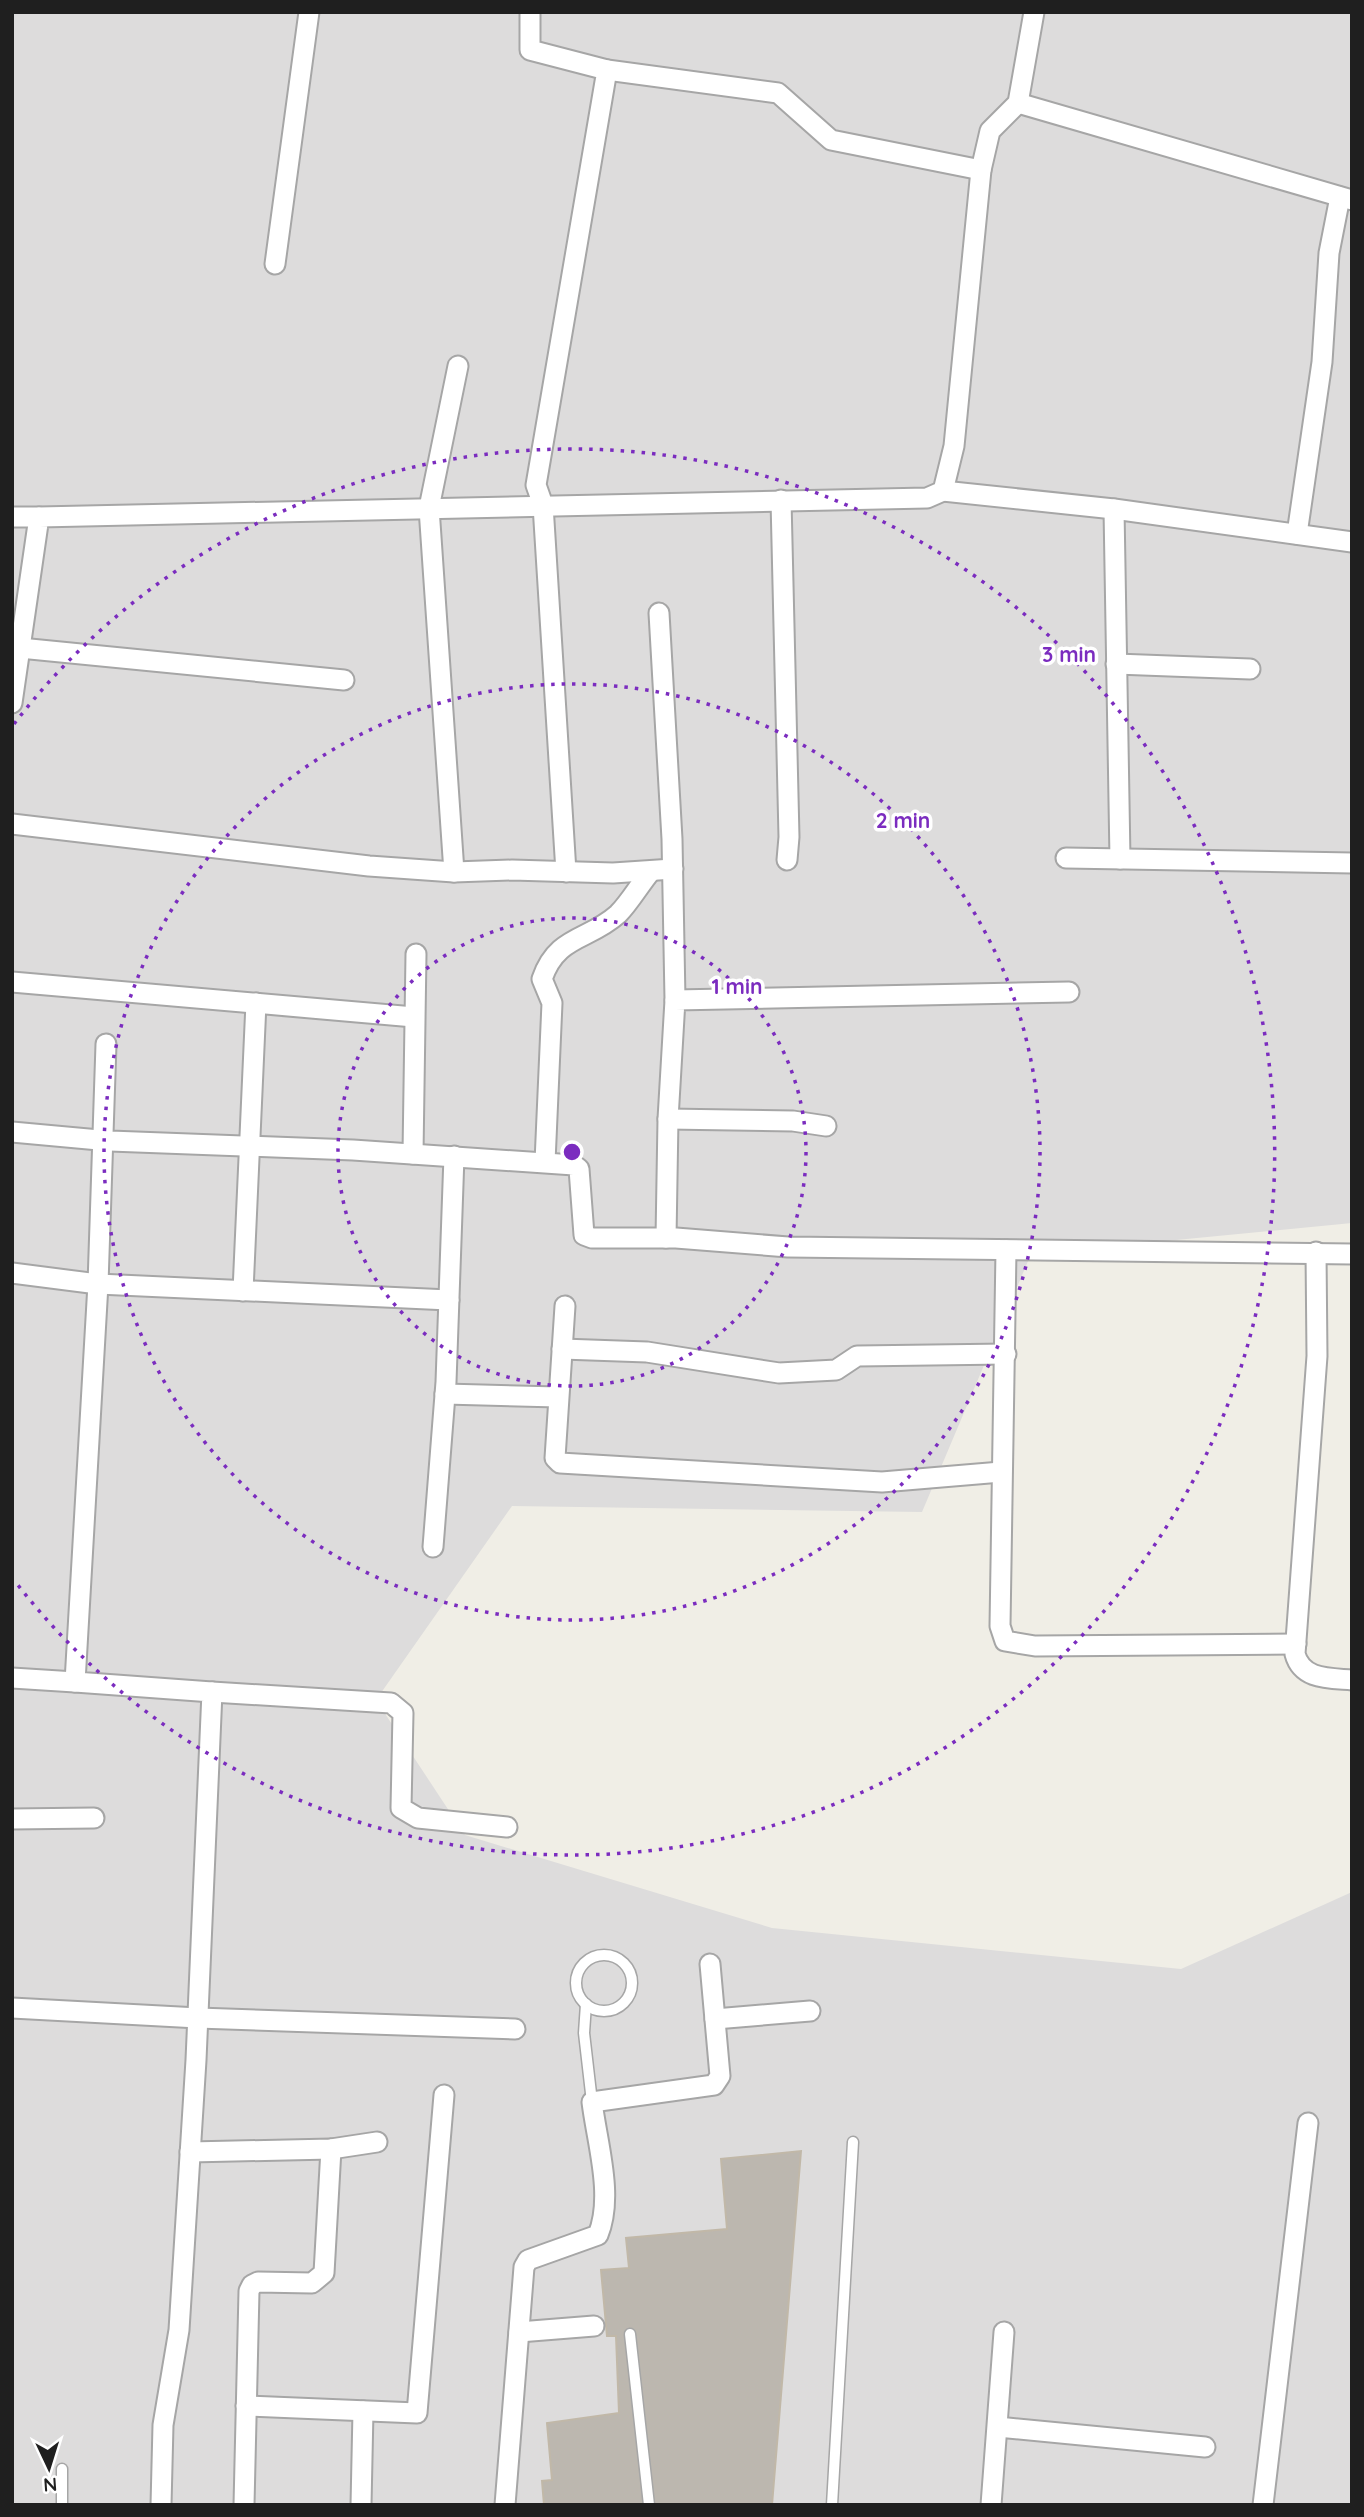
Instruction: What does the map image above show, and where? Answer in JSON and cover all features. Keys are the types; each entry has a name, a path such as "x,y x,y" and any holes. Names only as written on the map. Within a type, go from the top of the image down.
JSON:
{"street":[{"path":"275,264 309,12"},
{"path":"530,12 530,50 607,70 778,93 831,140 981,170"},
{"path":"943,491 954,446 981,170 990,131 1018,103 1034,12"},
{"path":"566,872 543,505 536,485 607,70"},
{"path":"1018,103 1346,199 1329,253 1322,362 1297,534"},
{"path":"454,872 429,508 458,366"},
{"path":"12,517 927,498 943,491 1114,509 1352,542"},
{"path":"781,499 789,837 787,860"},
{"path":"1114,509 1120,859"},
{"path":"12,703 20,648 19,606 39,517"},
{"path":"659,614 673,869 675,1000 668,1119 666,1238"},
{"path":"20,648 344,680"},
{"path":"1116,664 1250,670"},
{"path":"12,824 369,866 454,872 673,869"},
{"path":"1066,858 1352,863"},
{"path":"545,1162 552,1003 542,979 548,961 566,942 618,913 651,871"},
{"path":"413,1154 416,954"},
{"path":"12,982 414,1017"},
{"path":"675,1000 1069,992"},
{"path":"243,1291 256,1003"},
{"path":"75,1682 98,1283 106,1044"},
{"path":"668,1119 793,1121 826,1126"},
{"path":"12,1132 103,1140 454,1156 574,1165 579,1169 584,1235 592,1238 666,1238 788,1247 1352,1254"},
{"path":"433,1547 445,1394 454,1156"},
{"path":"1006,1250 1000,1626 1004,1641 1035,1646 1296,1644"},
{"path":"1316,1252 1317,1356 1296,1644 1298,1664 1313,1676 1352,1680"},
{"path":"12,1273 98,1283 449,1300"},
{"path":"565,1306 555,1458 568,1465 881,1482 1001,1472"},
{"path":"562,1349 647,1352 779,1373 836,1370 857,1356 1006,1354"},
{"path":"445,1394 558,1397"},
{"path":"12,1678 391,1703 403,1713 401,1808 418,1818 507,1827"},
{"path":"160,2505 163,2425 179,2330 198,2018 212,1692"},
{"path":"12,1819 94,1818"},
{"path":"505,2505 521,2275 528,2260 598,2235 605,2218 592,2102 714,2085 720,2076 710,1964"},
{"path":"12,2008 198,2018 514,2029"},
{"path":"715,2019 810,2011"},
{"path":"246,2406 417,2413 444,2095"},
{"path":"1263,2505 1308,2123"},
{"path":"190,2152 331,2149 377,2142"},
{"path":"244,2505 249,2291 258,2282 312,2283 324,2273 331,2149"},
{"path":"519,2332 594,2326"},
{"path":"992,2505 1004,2332"},
{"path":"361,2505 363,2411"},
{"path":"998,2427 1205,2447"}],"lane":[{"path":"586,2004 603,2012 616,2008 628,1999 633,1985 630,1971 621,1959 607,1955 592,1957 581,1966 576,1980 579,1995 586,2004 584,2033 592,2102"},
{"path":"832,2505 853,2143"},
{"path":"630,2334 649,2505"},
{"path":"62,2469 62,2505"}],"shaded area":[{"path":"12,12 1352,12 1352,1223 1031,1254 922,1512 512,1506 376,1700 465,1835 772,1928 1181,1969 1352,1892 1352,2505 12,2505"}],"building":[{"path":"801,2151 772,2505 544,2505 542,2481 552,2480 547,2423 619,2413 616,2336 607,2336 601,2270 629,2268 626,2238 727,2229 721,2159"}]}
